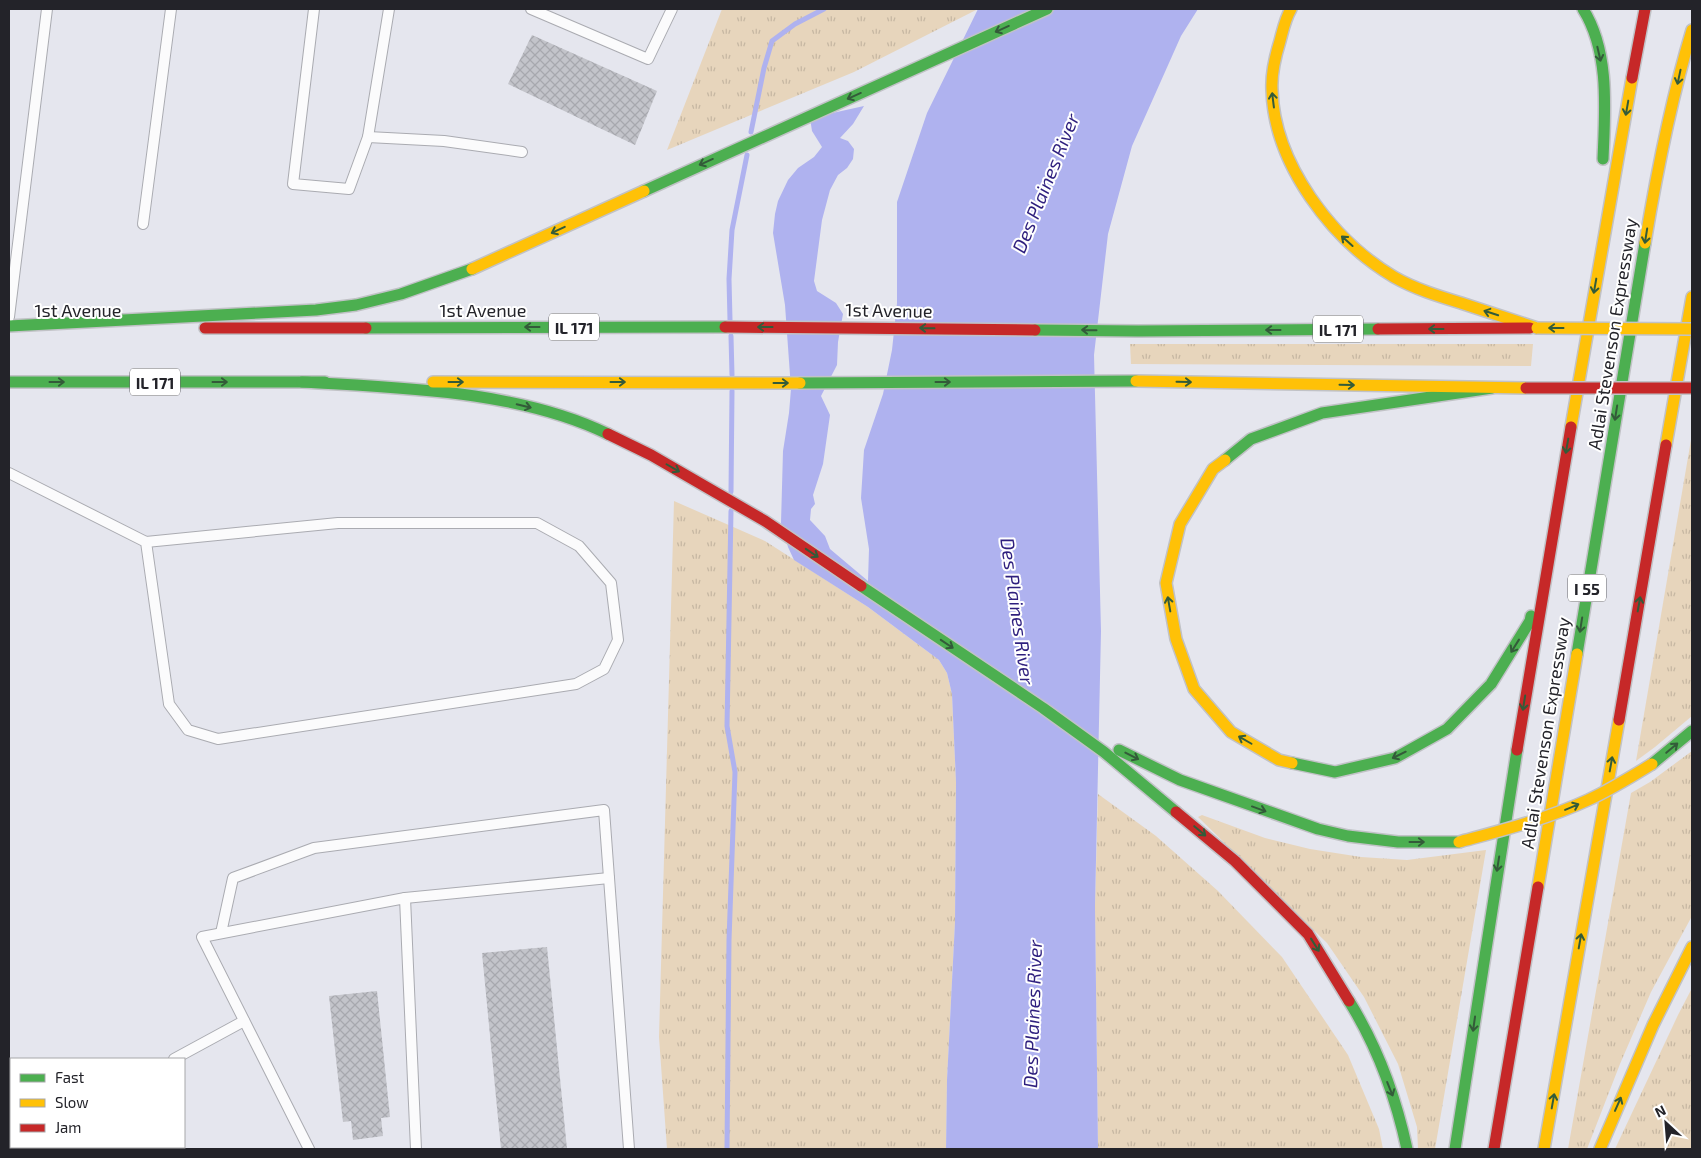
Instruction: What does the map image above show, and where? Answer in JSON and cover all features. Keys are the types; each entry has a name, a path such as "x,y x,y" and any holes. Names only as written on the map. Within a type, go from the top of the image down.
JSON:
{"main road":[{"path":"9,327 316,310 356,304 401,294 488,263 1047,9"},
{"path":"1291,9 1275,58 1272,96 1279,132 1294,168 1314,203 1333,228 1364,256 1394,277 1426,292 1537,328"},
{"path":"1583,9 1588,17 1600,55 1606,97 1603,166 1603,238"},
{"path":"1456,1149 1489,922 1549,551 1645,9"},
{"name":"Adlai Stevenson Expressway","path":"1494,1149 1652,202 1681,67 1692,30"},
{"path":"1544,1149 1692,297"},
{"name":"1st Avenue","path":"9,327 848,327 1138,331 1537,328"},
{"name":"IL 171","path":"1537,328 1692,329"},
{"name":"IL 171","path":"9,382 771,383 1135,381 1492,388 1692,388"},
{"path":"302,382 416,389 487,398 550,412 602,432 651,455 765,522 1043,708 1104,752 1235,861 1308,934 1364,1025 1399,1112 1407,1149"},
{"path":"1492,388 1322,413 1251,439 1213,469 1180,524 1166,583 1176,639 1194,689 1231,732 1279,760 1335,772 1395,758 1447,729 1491,684 1530,621 1549,551"},
{"path":"1043,708 1112,746 1180,780 1318,829 1348,836 1398,842 1459,842 1518,826 1562,811 1616,786 1652,764 1692,731"},
{"path":"1600,1149 1653,1025 1692,947"}],"lane":[{"path":"9,317 47,9"},
{"path":"143,224 171,9"},
{"path":"314,9 293,184 349,189 368,137 389,9"},
{"path":"531,9 648,59 672,9"},
{"path":"368,137 444,141 522,152"},
{"path":"9,473 146,542 338,523 537,523 579,546 612,583 618,640 604,669 576,684 218,739 188,730 169,704 146,542"},
{"path":"221,933 233,878 314,848 604,810 629,1149"},
{"path":"309,1149 202,937 405,898 609,878"},
{"path":"405,898 416,1149"},
{"path":"176,1058 244,1021"}],"green space":[{"path":"722,9 978,9 854,72 667,150"},
{"path":"1130,344 1533,344 1531,366 1131,364"},
{"path":"1692,434 1692,716 1636,761"},
{"path":"674,501 765,541 868,607 939,660 947,673 952,694 956,782 955,922 947,1080 946,1149 667,1149 659,1037"},
{"path":"1692,751 1692,916 1651,992 1620,1064 1587,1149 1568,1149 1631,793 1650,782"},
{"path":"1098,794 1156,836 1218,891 1282,957 1348,1055 1379,1129 1383,1149 1098,1149 1095,906"},
{"path":"1202,815 1265,838 1310,849 1361,857 1407,860 1486,850 1435,1149 1418,1149 1417,1127 1398,1064 1364,997 1327,943 1198,817"},
{"path":"1692,988 1692,1149 1615,1149 1678,1015"}],"water":[{"name":"Des Plaines River","path":"978,9 1198,9 1181,36 1132,146 1108,234 1094,355 1101,631 1095,906 1098,1149 946,1149 947,1080 955,922 956,782 952,694 947,673 939,660 868,607 794,560 781,523 783,451 791,389 785,305 773,233 778,201 788,180 798,168 814,157 822,147 812,131 810,118 864,106 853,124 840,138 848,141 854,149 853,159 847,168 838,175 830,190 822,220 814,281 817,291 836,303 843,314 838,342 837,365 821,396 830,415 823,464 813,495 815,504 811,509 810,520 825,536 830,549 868,581 869,549 861,498 864,450 883,394 892,350 897,303 897,202 927,113"}],"building":[{"path":"532,35 657,91 635,145 508,84"},
{"path":"547,947 567,1149 501,1149 482,953"},
{"path":"377,991 390,1117 381,1118 383,1136 353,1140 351,1121 343,1122 329,996"}],"waterway":[{"path":"751,132 764,68 772,41 795,24 824,9"},
{"path":"730,320 729,279 732,230 747,155"},
{"path":"731,336 732,375"},
{"path":"731,492 732,391"},
{"path":"727,1149 729,940 735,772 727,726 731,511"}],"traffic: fast":[{"path":"644,191 1047,9"},
{"path":"1583,9 1592,26 1602,62 1605,101 1603,159"},
{"path":"1577,654 1645,243"},
{"path":"9,326 316,310 356,305 401,294 472,269"},
{"path":"366,328 725,327"},
{"path":"1035,330 1378,329"},
{"path":"800,383 1136,381"},
{"path":"9,382 325,382"},
{"path":"302,382 418,389 497,400 536,408 573,419 608,434"},
{"path":"1225,460 1251,439 1322,413 1492,388"},
{"path":"861,586 1043,708 1104,752 1176,812"},
{"path":"1292,763 1335,772 1395,758 1447,729 1491,684 1530,621 1531,616"},
{"path":"1652,764 1692,731"},
{"path":"1119,750 1180,780 1318,829 1348,836 1398,842 1459,842"},
{"path":"1455,1149 1517,750"},
{"path":"1349,1001 1377,1054 1391,1092 1407,1149"}],"traffic: slow":[{"path":"1291,9 1276,53 1272,90 1275,118 1283,145 1295,172 1310,197 1349,243 1394,277 1418,289 1537,328"},
{"path":"1645,243 1665,135 1677,82 1692,30"},
{"path":"1571,427 1632,78"},
{"path":"472,269 644,191"},
{"path":"1666,445 1692,297"},
{"path":"1537,328 1692,329"},
{"path":"1136,381 1526,388"},
{"path":"433,382 800,383"},
{"path":"1225,460 1213,469 1180,524 1166,583 1176,639 1194,689 1231,732 1279,760 1292,763"},
{"path":"1538,887 1577,654"},
{"path":"1544,1149 1619,720"},
{"path":"1459,842 1525,824 1572,807 1604,792 1652,764"},
{"path":"1600,1149 1653,1025 1692,947"}],"traffic: jam":[{"path":"1632,78 1645,9"},
{"path":"725,327 1035,330"},
{"path":"205,328 366,328"},
{"path":"1378,329 1530,328"},
{"path":"1526,388 1692,388"},
{"path":"1517,750 1571,427"},
{"path":"608,434 651,455 765,521 861,586"},
{"path":"1619,720 1666,445"},
{"path":"1176,812 1235,861 1308,934 1349,1001"},
{"path":"1494,1149 1538,887"}]}
